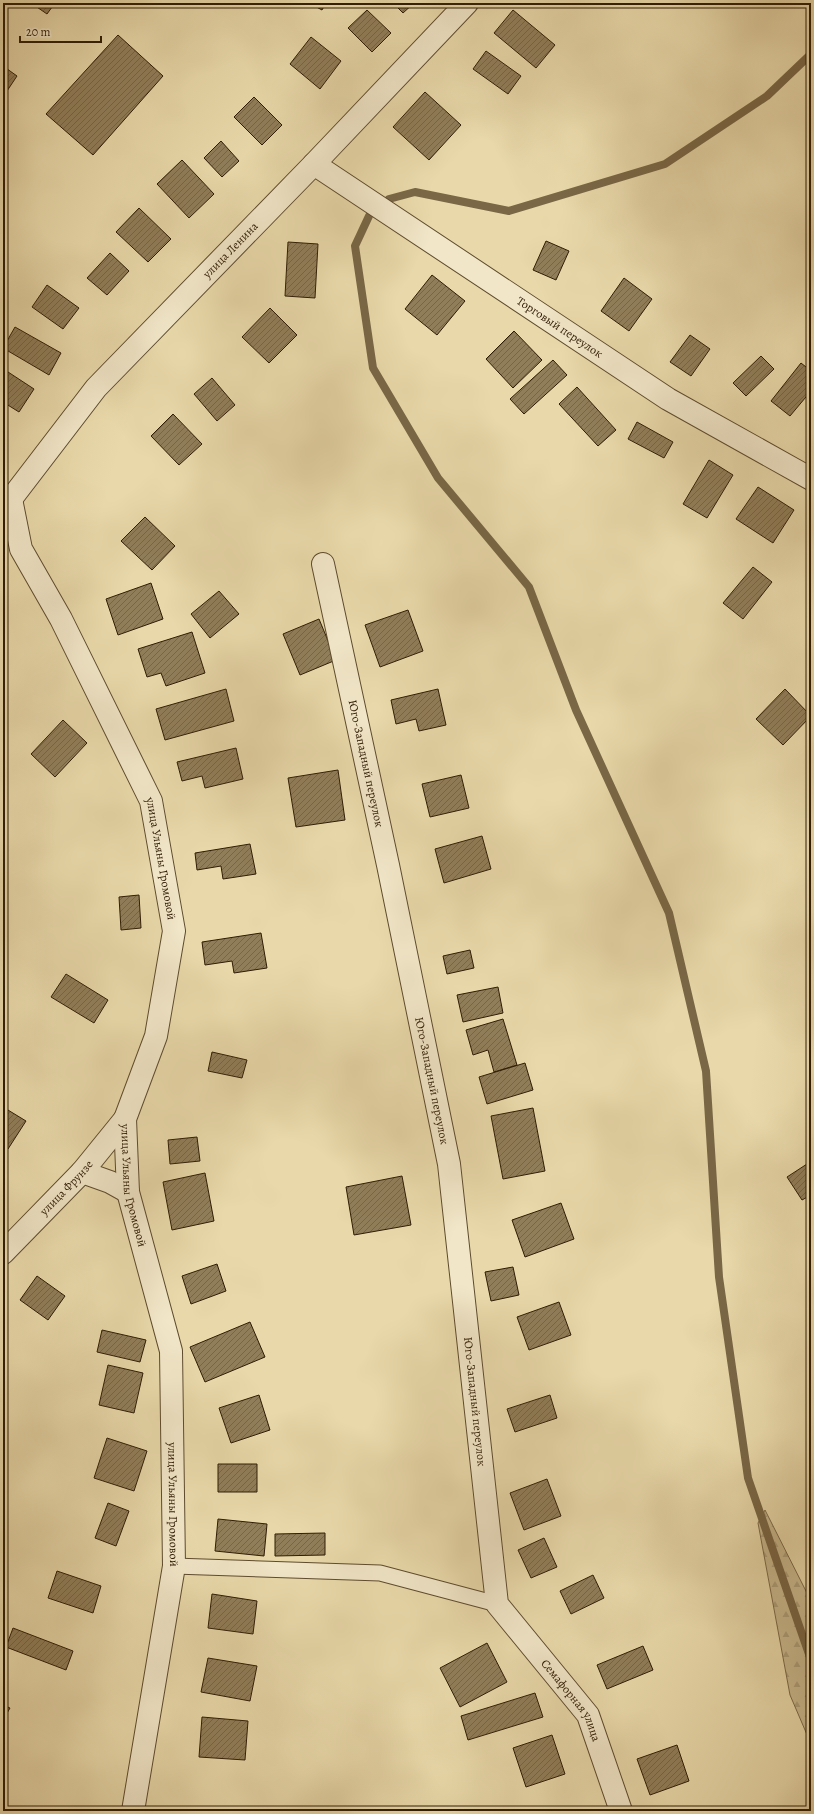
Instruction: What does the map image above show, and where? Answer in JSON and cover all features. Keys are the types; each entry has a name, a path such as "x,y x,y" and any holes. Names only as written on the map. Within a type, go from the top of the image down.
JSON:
{"street":[{"name":"улица Ленина","path":"7,503 96,388 468,3"},
{"name":"Торговый переулок","path":"314,164 668,399 811,479"},
{"name":"улица Ульяны Громовой","path":"7,503 12,550 61,619 151,801 174,931 156,1036 125,1120 128,1192 171,1351 174,1566 133,1811"},
{"name":"Юго-Западный переулок","path":"324,564 449,1164 497,1604"},
{"name":"улица Фрунзе","path":"3,1253 82,1172 125,1120"},
{"path":"82,1172 110,1182 128,1192"},
{"name":"Семафорная улица","path":"497,1604 588,1715 621,1811"}],"lane":[{"path":"174,1566 380,1573 497,1604"}],"green space":[{"path":"765,1510 811,1601 811,1744 790,1695 758,1523"}],"building":[{"path":"31,3 55,3 47,14"},
{"path":"309,3 326,3 322,10"},
{"path":"393,3 414,3 403,13"},
{"path":"367,10 391,33 372,52 348,28"},
{"path":"513,10 555,45 536,68 494,33"},
{"path":"118,35 163,76 93,155 46,114"},
{"path":"311,37 341,61 320,89 290,64"},
{"path":"486,51 521,76 508,94 473,69"},
{"path":"3,66 17,76 3,97"},
{"path":"425,92 461,125 429,160 393,127"},
{"path":"254,97 282,125 262,145 234,117"},
{"path":"221,141 239,161 222,177 204,158"},
{"path":"182,160 214,194 189,218 157,184"},
{"path":"139,208 171,239 148,262 116,232"},
{"path":"546,241 569,251 556,280 533,270"},
{"path":"288,242 318,244 315,298 285,296"},
{"path":"110,253 129,271 107,295 87,278"},
{"path":"432,275 465,301 437,335 405,309"},
{"path":"624,278 652,299 629,331 601,311"},
{"path":"47,285 79,308 63,329 32,307"},
{"path":"270,308 297,335 269,363 242,337"},
{"path":"15,327 61,353 49,375 3,348"},
{"path":"514,331 542,360 513,388 486,359"},
{"path":"690,335 710,349 691,376 670,362"},
{"path":"761,356 774,369 746,396 733,383"},
{"path":"553,360 567,375 524,414 510,399"},
{"path":"801,363 811,371 811,391 790,416 771,401"},
{"path":"5,370 34,389 19,412 3,402 3,372"},
{"path":"212,378 235,405 217,421 194,394"},
{"path":"577,387 616,430 598,446 559,404"},
{"path":"173,414 202,444 179,465 151,436"},
{"path":"637,422 673,442 664,458 628,439"},
{"path":"709,460 733,475 707,518 683,504"},
{"path":"758,487 794,510 773,543 736,519"},
{"path":"145,517 175,546 152,570 121,541"},
{"path":"753,567 772,582 743,619 723,603"},
{"path":"151,583 163,619 118,635 106,599"},
{"path":"219,591 239,614 210,638 191,614"},
{"path":"408,610 423,651 380,667 365,625"},
{"path":"319,619 336,660 300,675 283,634"},
{"path":"192,632 205,673 166,686 161,673 147,677 138,649"},
{"path":"226,689 234,721 165,740 156,709"},
{"path":"438,689 446,725 419,731 416,719 396,724 391,700"},
{"path":"785,689 811,716 783,745 756,719"},
{"path":"63,720 87,743 55,777 31,754"},
{"path":"236,748 243,779 205,788 202,776 182,781 177,762"},
{"path":"338,770 345,820 296,827 288,778"},
{"path":"461,775 469,808 430,817 422,784"},
{"path":"482,836 491,869 444,883 435,849"},
{"path":"250,844 256,874 223,879 221,866 197,870 195,853"},
{"path":"139,895 141,928 121,930 119,897"},
{"path":"261,933 267,968 234,973 232,961 205,965 202,942"},
{"path":"470,950 474,968 447,974 443,956"},
{"path":"66,974 108,1000 94,1023 51,997"},
{"path":"498,987 503,1013 463,1022 457,995"},
{"path":"503,1019 517,1065 494,1072 488,1050 473,1055 466,1030"},
{"path":"212,1052 247,1060 242,1078 208,1071"},
{"path":"525,1063 533,1090 487,1104 479,1077"},
{"path":"3,1107 26,1121 8,1149 3,1146"},
{"path":"533,1108 545,1171 503,1179 491,1116"},
{"path":"197,1137 200,1161 170,1164 168,1140"},
{"path":"807,1164 811,1170 811,1195 802,1200 787,1177"},
{"path":"205,1173 214,1221 172,1230 163,1182"},
{"path":"402,1176 411,1225 354,1235 346,1187"},
{"path":"561,1203 574,1239 525,1257 512,1220"},
{"path":"217,1264 226,1291 191,1304 182,1276"},
{"path":"513,1267 519,1295 491,1301 485,1272"},
{"path":"37,1276 65,1296 48,1320 20,1300"},
{"path":"559,1302 571,1335 529,1350 517,1317"},
{"path":"250,1322 265,1357 205,1382 190,1347"},
{"path":"102,1330 146,1340 140,1362 97,1352"},
{"path":"108,1365 143,1373 134,1413 99,1405"},
{"path":"259,1395 270,1430 231,1443 219,1408"},
{"path":"550,1395 557,1418 515,1432 507,1409"},
{"path":"107,1438 147,1451 134,1491 94,1478"},
{"path":"218,1464 257,1464 257,1492 218,1492"},
{"path":"547,1479 561,1516 524,1530 510,1493"},
{"path":"108,1503 129,1511 116,1546 95,1538"},
{"path":"218,1519 267,1524 264,1556 215,1551"},
{"path":"325,1533 325,1555 275,1556 275,1534"},
{"path":"544,1538 557,1567 531,1578 518,1550"},
{"path":"57,1571 101,1586 93,1613 48,1598"},
{"path":"593,1575 604,1598 571,1614 560,1591"},
{"path":"212,1594 257,1601 253,1634 208,1628"},
{"path":"13,1628 73,1651 66,1670 6,1647"},
{"path":"487,1643 507,1682 460,1707 440,1668"},
{"path":"643,1646 653,1670 607,1689 597,1665"},
{"path":"208,1658 257,1666 250,1701 201,1692"},
{"path":"535,1693 543,1717 468,1740 461,1716"},
{"path":"3,1705 10,1708 3,1720"},
{"path":"202,1717 248,1721 245,1760 199,1757"},
{"path":"552,1735 565,1774 526,1787 513,1748"},
{"path":"677,1745 689,1781 650,1795 637,1759"}],"waterway":[{"path":"389,199 415,192 509,211 665,164 767,96 811,54"},
{"path":"369,216 355,246 373,368 438,478 529,587 576,710 669,913 706,1071 719,1277 748,1478 811,1660"}]}
